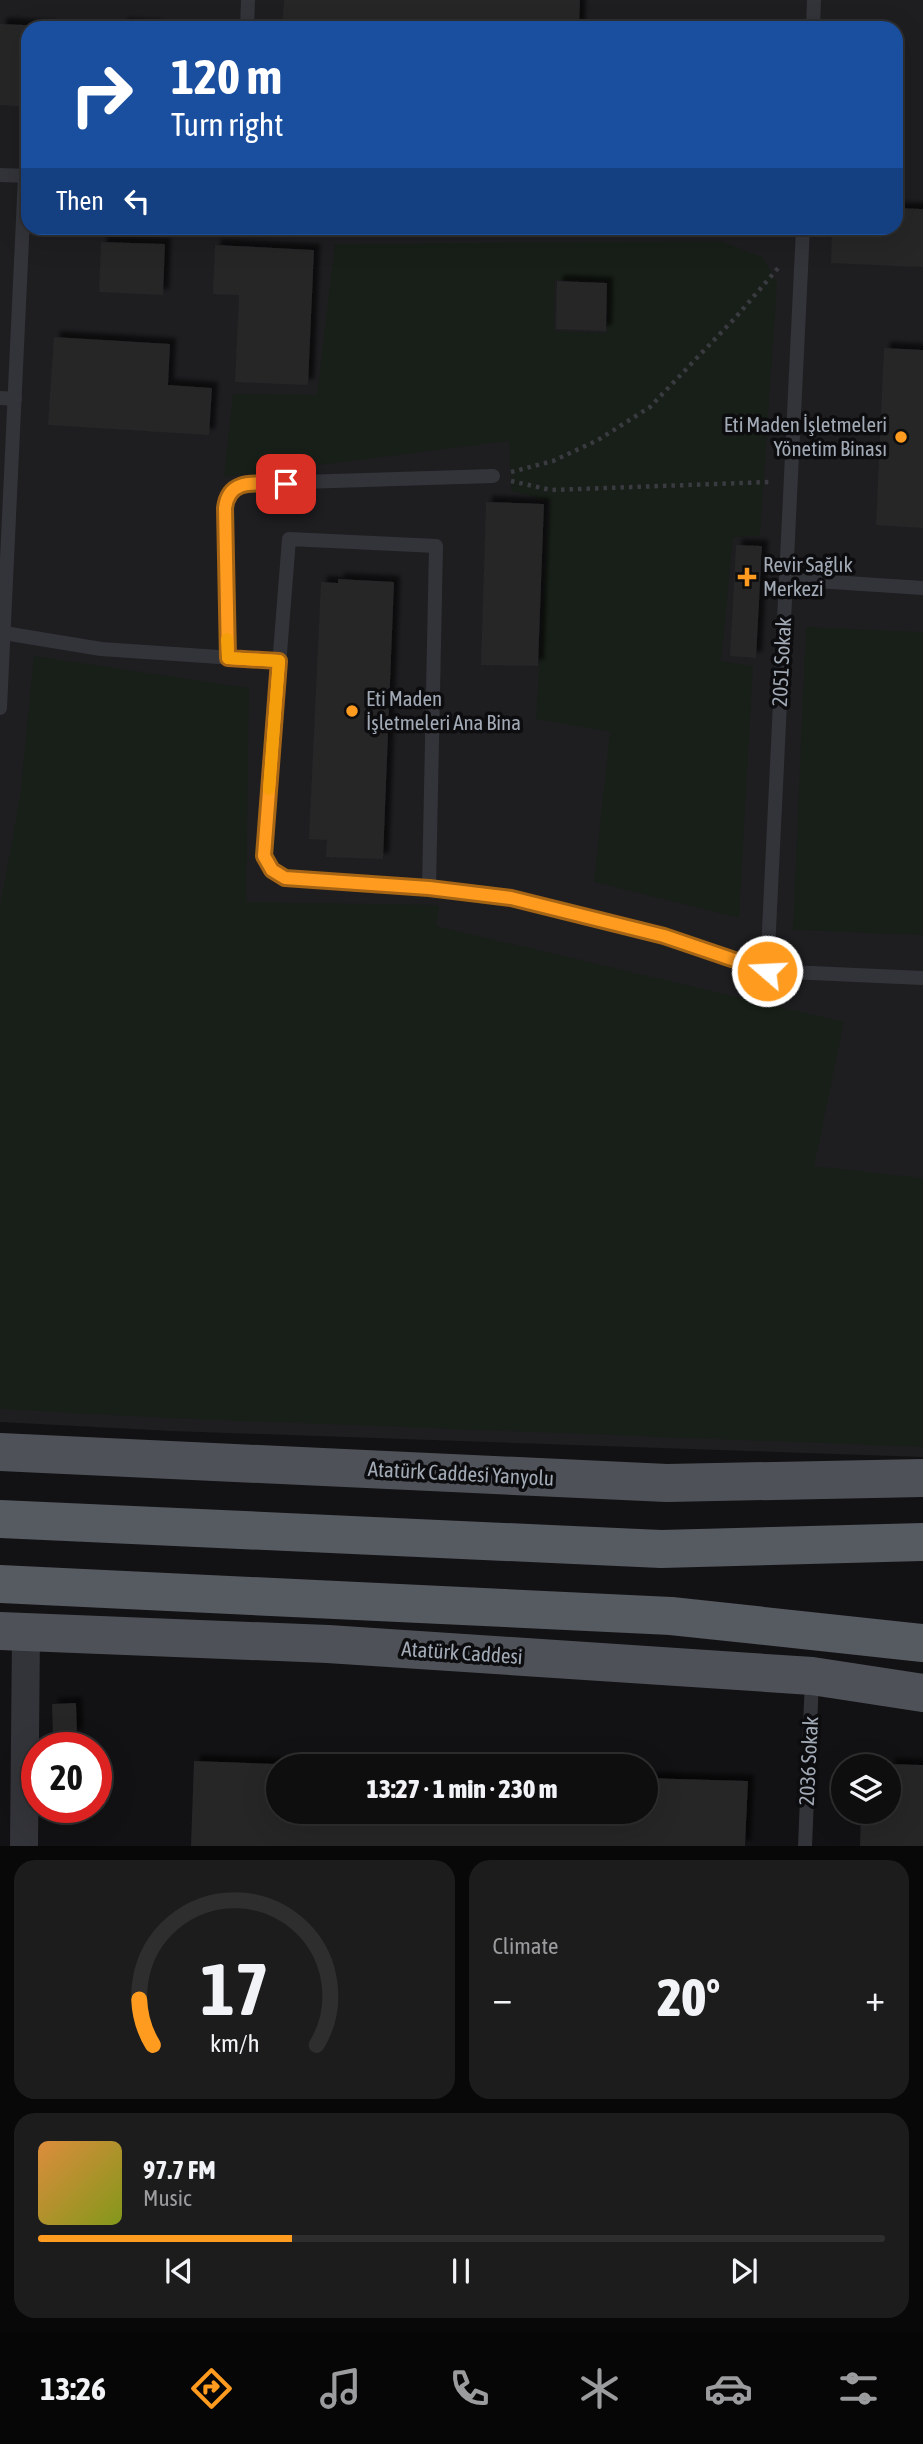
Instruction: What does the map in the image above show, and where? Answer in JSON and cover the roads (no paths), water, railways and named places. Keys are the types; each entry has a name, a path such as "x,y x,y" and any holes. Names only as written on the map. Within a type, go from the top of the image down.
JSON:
{"highway":[{"path":"0,1519 661,1549 923,1542"},
{"path":"0,1584 671,1616 923,1643"}],"main road":[{"name":"Atatürk Caddesi Yanyolu","path":"0,1452 667,1483 923,1478"},
{"name":"Atatürk Caddesi","path":"13,1631 328,1644 812,1676 923,1693"}],"street":[{"path":"13,1631 24,1846"}],"lane":[{"path":"247,21 248,0"},
{"path":"813,21 814,0"},
{"path":"0,175 21,176"},
{"path":"0,708 4,632 7,398 21,234"},
{"name":"2051 Sokak","path":"767,971 803,235"},
{"path":"228,658 225,508 226,499 235,487 240,484 493,476"},
{"path":"429,888 436,546 289,539 264,856 267,864 278,875 285,878 429,888 511,898 664,936 767,971 923,978"},
{"path":"786,579 923,588"},
{"path":"4,632 101,649 279,661"},
{"name":"2036 Sokak","path":"805,1846 812,1676"}],"place":[{"name":"Eti Maden İşletmeleri Yönetim Binası","path":"901,437"},
{"name":"Revir Sağlık Merkezi","path":"747,577"},
{"name":"Eti Maden İşletmeleri Ana Bina","path":"352,711"}]}
